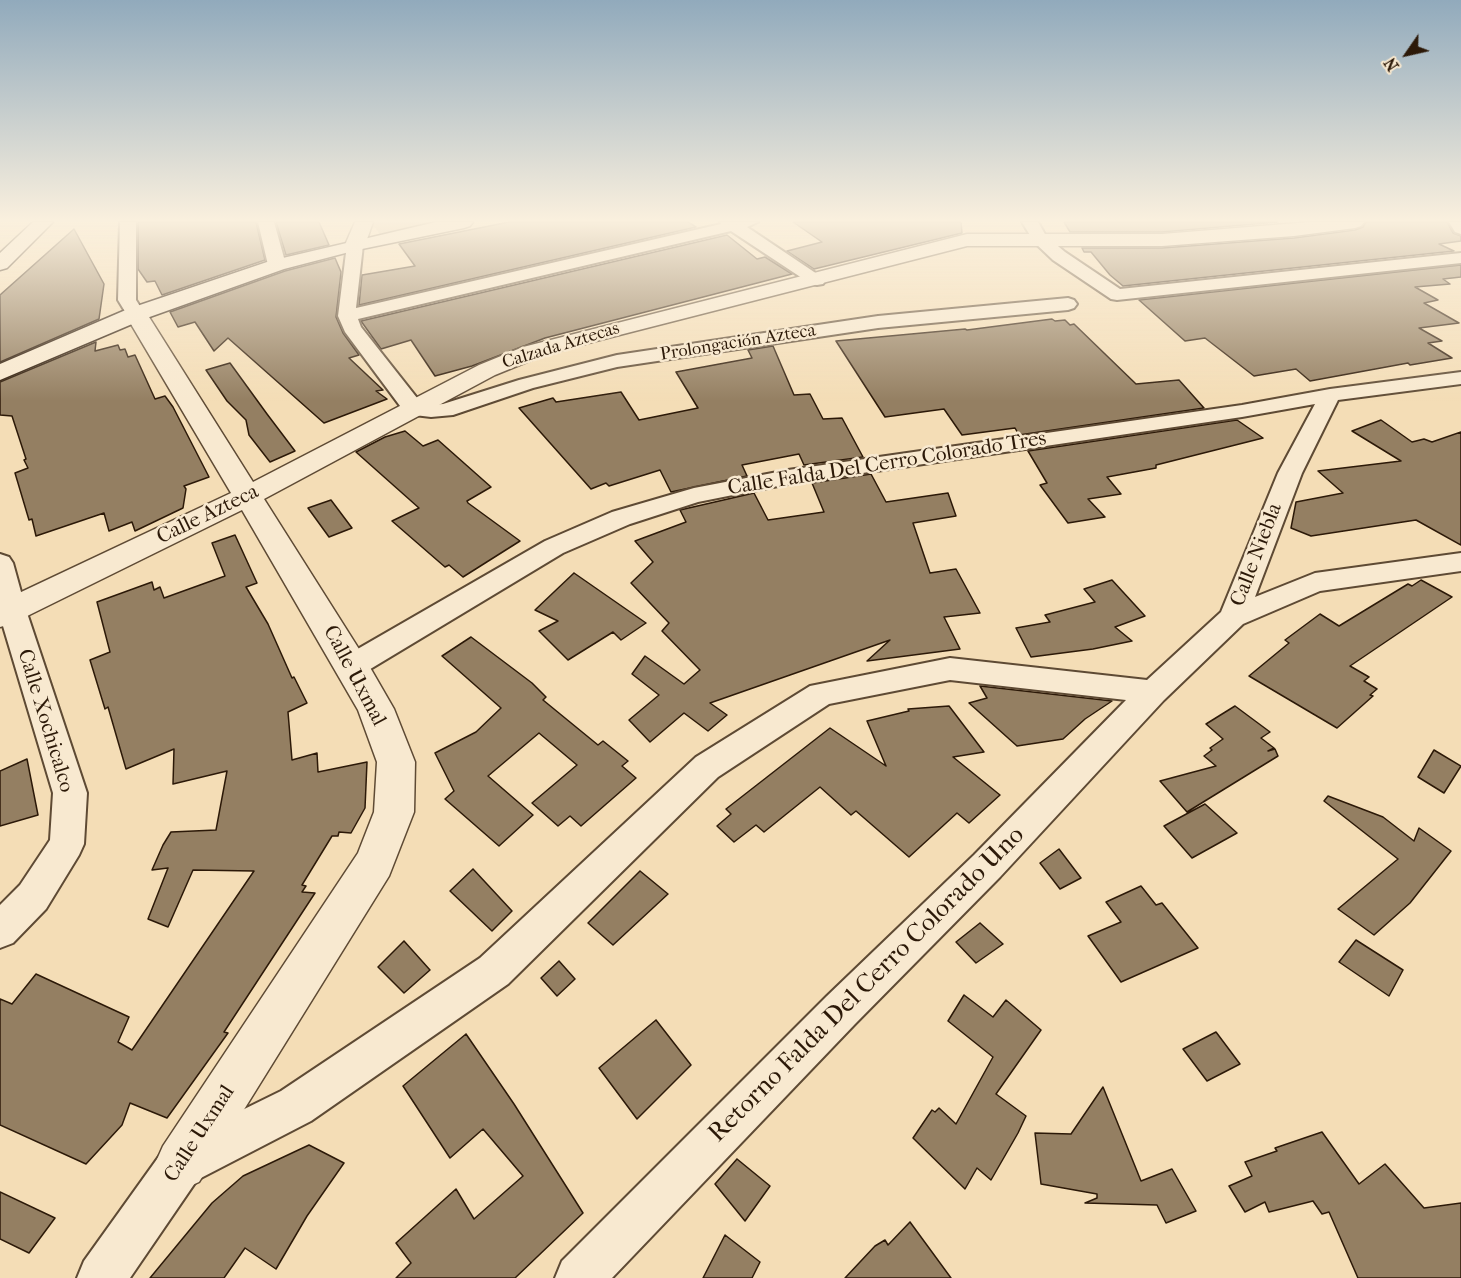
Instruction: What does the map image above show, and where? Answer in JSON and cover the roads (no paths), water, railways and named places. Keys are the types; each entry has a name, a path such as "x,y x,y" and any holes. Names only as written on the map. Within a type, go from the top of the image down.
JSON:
{"street":[{"name":"Calle Uxmal","path":"101,1278 182,1164 375,863 394,812 396,762 376,709 352,666 249,495 127,300 127,282"},
{"path":"0,373 136,314 231,282"},
{"path":"351,282 347,316 352,328 414,409"},
{"path":"347,316 493,282"},
{"name":"Calzada Aztecas","path":"414,409 487,370 531,352 810,282"},
{"path":"1097,282 1117,295 1241,282"},
{"name":"Prolongación Azteca","path":"414,409 445,410 526,384 617,361 878,322 1068,304"},
{"name":"Calle Falda Del Cerro Colorado Tres","path":"352,666 554,547 621,518 694,495 788,477 1242,411 1330,395 1461,378"},
{"name":"Calle Niebla","path":"1153,692 1233,617 1290,473 1330,395"},
{"name":"Calle Azteca","path":"6,613 249,495 414,409"},
{"path":"1233,617 1315,582 1461,562"},
{"name":"Calle Xochicalco","path":"0,563 6,613 70,793 67,844 33,897 0,930"},
{"path":"182,1164 296,1106 494,971 707,767 821,694 950,669 1153,692"},
{"name":"Retorno Falda Del Cerro Colorado Uno","path":"579,1278 841,1010 987,866 1153,692"}]}
